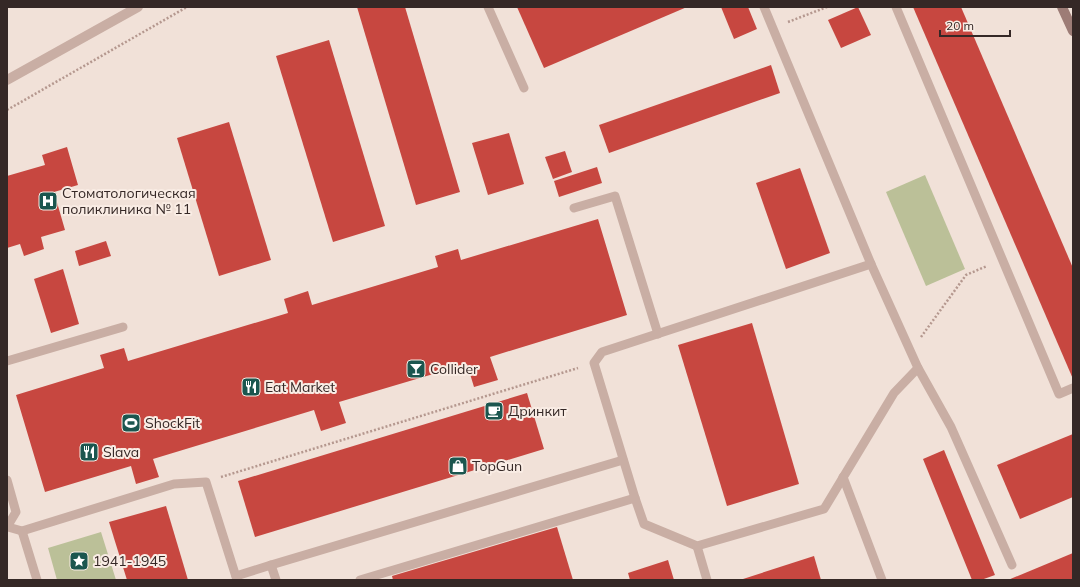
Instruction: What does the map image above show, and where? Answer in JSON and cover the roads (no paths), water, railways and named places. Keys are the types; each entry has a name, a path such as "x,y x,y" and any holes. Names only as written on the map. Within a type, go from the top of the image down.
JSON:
{"main road":[{"path":"1062,7 1073,31"}],"street":[{"path":"7,80 125,10 138,7"}],"lane":[{"path":"488,7 524,88"},
{"path":"764,7 909,349 951,427 1012,565"},
{"path":"896,7 1058,394 1073,388"},
{"path":"574,208 615,196 658,334"},
{"path":"872,264 602,352 594,363 644,524 697,546 824,509 894,393 918,368"},
{"path":"7,361 123,327"},
{"path":"7,480 16,512 8,527 22,531 174,484 206,482 237,578 271,565 624,460"},
{"path":"843,477 882,580"},
{"path":"360,580 635,498"},
{"path":"22,531 37,580"},
{"path":"697,546 707,580"},
{"path":"271,565 276,580"}],"place":[{"name":"Стоматологическая поликлиника № 11","path":"48,201"},
{"name":"Collider","path":"416,369"},
{"name":"Eat Market","path":"251,387"},
{"name":"Дринкит","path":"494,411"},
{"name":"ShockFit","path":"131,423"},
{"name":"Slava","path":"89,452"},
{"name":"TopGun","path":"458,466"},
{"name":"1941-1945","path":"79,561"}]}
